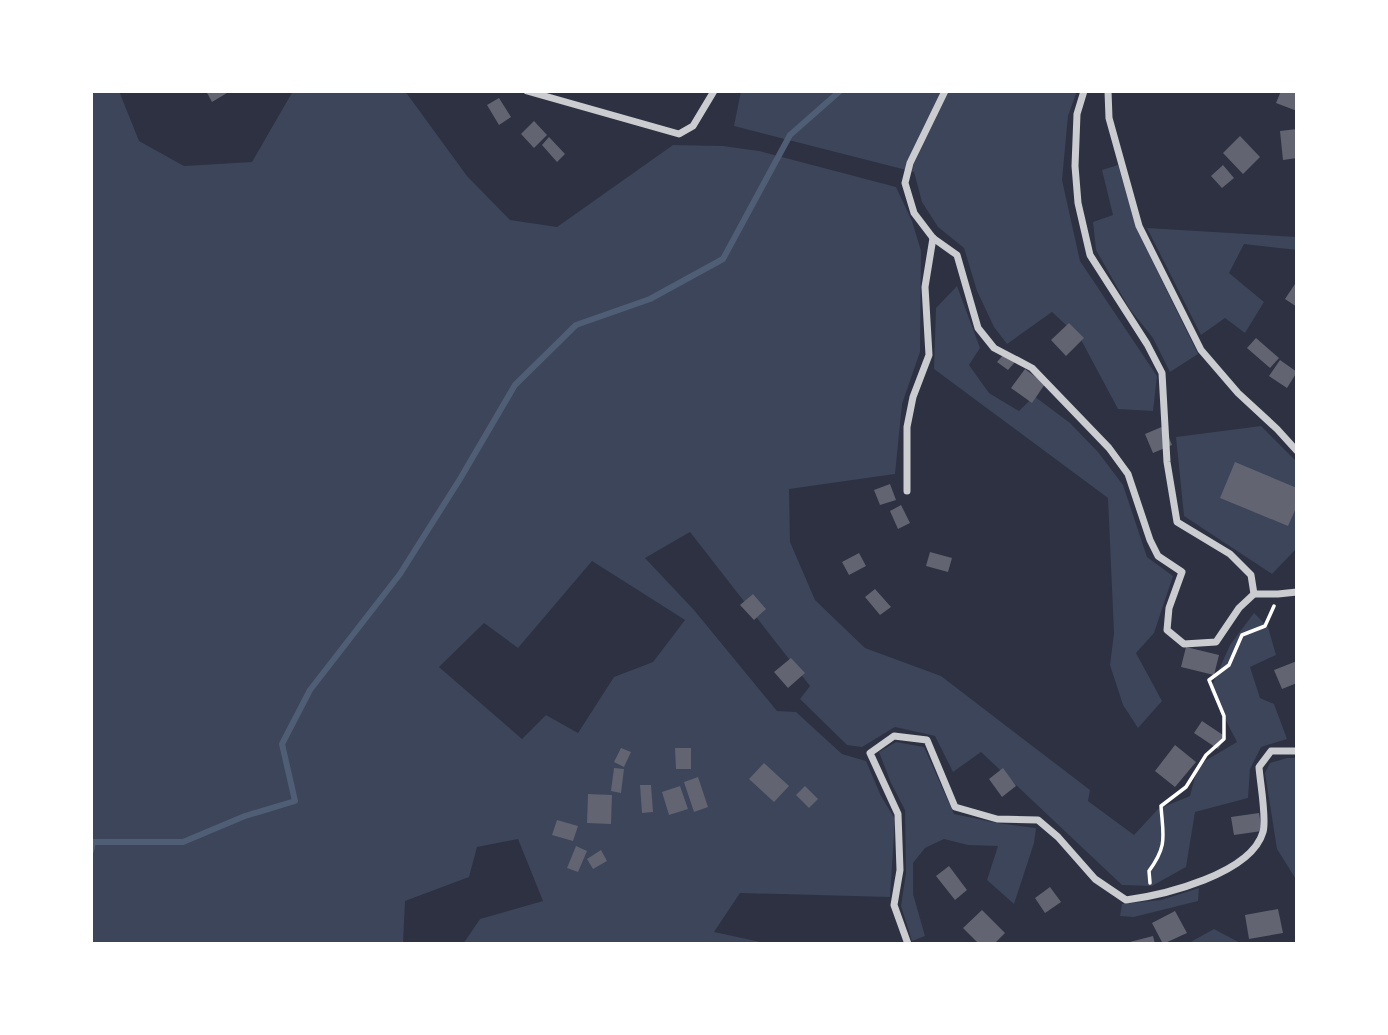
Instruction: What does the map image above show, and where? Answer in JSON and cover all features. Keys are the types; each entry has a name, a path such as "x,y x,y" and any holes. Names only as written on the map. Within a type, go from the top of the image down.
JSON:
{"street":[{"path":"527,91 680,134 693,126 714,91"},
{"path":"945,91 910,163 905,183 914,213 933,238 957,255 978,328 994,348 1032,368 1109,447 1128,474 1158,556 1182,572 1169,608 1167,630 1184,644 1216,642 1239,608 1254,594 1297,592"},
{"path":"1084,91 1077,114 1075,166 1078,203 1090,255 1147,344 1162,373 1167,462 1177,522 1230,554 1251,575 1254,594"},
{"path":"1108,91 1109,118 1139,226 1202,351 1238,393 1277,429 1297,452"},
{"path":"907,491 907,427 912,397 929,355 925,287 933,238"},
{"path":"908,944 894,905 900,870 901,839 898,814 870,753 894,736 927,740 955,807 998,818 1038,820 1058,837 1095,879 1126,900 1155,896 1211,876 1248,857 1264,832 1259,767 1272,751 1297,751"}],"path":[{"path":"1165,892 1150,883 1149,871 1164,845 1161,806 1186,787 1206,755 1224,739 1224,716 1209,680 1229,665 1242,635 1265,626 1279,594"}],"shaded area":[{"path":"91,91 119,91 139,141 184,166 252,162 293,91 405,91 467,176 510,220 557,227 673,145 723,146 759,151 896,187 912,221 921,251 920,352 902,404 895,474 789,489 790,542 815,600 865,648 941,676 1090,790 1088,801 1134,835 1158,809 1190,796 1198,765 1237,742 1210,690 1230,645 1254,613 1268,627 1276,655 1250,667 1260,698 1274,704 1287,739 1261,747 1250,769 1248,798 1195,812 1186,867 1152,886 1122,885 981,752 953,772 935,736 895,727 862,747 847,745 800,699 810,686 690,532 645,558 694,610 777,711 796,712 842,754 866,761 881,796 895,819 890,897 740,893 714,932 770,944 463,944 480,919 543,901 518,839 477,847 469,877 405,901 403,944 91,944","holes":["592,561 685,620 653,662 614,677 578,733 546,715 522,739 439,667 484,623 518,648"]},
{"path":"741,91 1077,91 1068,116 1062,180 1080,261 1157,376 1153,411 1118,409 1080,338 1052,312 1007,344 994,327 977,291 964,248 938,227 922,202 914,172 734,126"},
{"path":"1118,165 1137,230 1198,354 1170,372 1153,338 1129,308 1096,250 1093,222 1113,215 1102,170"},
{"path":"1147,228 1297,237 1297,250 1244,244 1229,273 1264,302 1245,333 1225,318 1201,335"},
{"path":"957,286 980,348 969,365 989,393 1019,411 1034,396 1070,423 1098,452 1123,485 1147,557 1173,576 1154,633 1136,653 1162,701 1138,728 1123,705 1110,665 1114,633 1108,498 934,369 936,308"},
{"path":"1261,426 1297,462 1297,548 1272,574 1184,516 1176,437"},
{"path":"896,742 924,747 954,814 1036,828 1034,843 1014,904 987,880 998,846 968,845 944,839 925,848 913,863 913,894 925,936 912,941 901,906 906,873 905,810 879,752"},
{"path":"1297,758 1297,881 1277,849 1265,773 1270,763"},
{"path":"1199,888 1198,901 1134,917 1120,916 1122,904 1161,900"},
{"path":"1214,929 1242,944 1187,944"}],"building":[{"path":"206,91 225,91 227,93 212,102"},
{"path":"1281,91 1297,91 1297,111 1276,103"},
{"path":"499,98 511,117 499,125 487,105"},
{"path":"534,121 547,135 534,148 521,134"},
{"path":"1297,129 1297,158 1283,160 1280,131"},
{"path":"1240,136 1260,157 1243,174 1223,153"},
{"path":"549,137 565,154 557,162 542,145"},
{"path":"1223,165 1234,178 1222,188 1211,176"},
{"path":"1297,281 1297,307 1285,299"},
{"path":"1069,323 1084,338 1066,356 1051,340"},
{"path":"1256,338 1279,358 1270,368 1247,348"},
{"path":"1004,354 1015,362 1008,370 997,362"},
{"path":"1280,360 1297,372 1287,388 1269,376"},
{"path":"1025,369 1045,384 1032,403 1011,388"},
{"path":"1164,426 1172,445 1153,453 1145,434"},
{"path":"1235,462 1297,488 1297,506 1288,526 1220,498"},
{"path":"890,484 896,500 880,505 874,490"},
{"path":"901,505 910,523 898,529 890,511"},
{"path":"930,552 952,558 948,572 926,566"},
{"path":"859,553 866,566 849,575 842,562"},
{"path":"875,589 891,607 880,615 865,597"},
{"path":"753,594 766,609 754,620 740,605"},
{"path":"1186,647 1219,655 1214,675 1181,667"},
{"path":"791,658 805,673 788,688 774,672"},
{"path":"1297,661 1297,683 1282,689 1274,670"},
{"path":"1202,721 1226,737 1218,749 1194,733"},
{"path":"1175,745 1196,762 1175,787 1155,771"},
{"path":"621,748 631,752 624,767 614,762"},
{"path":"675,748 691,748 691,769 676,769"},
{"path":"764,763 789,786 774,802 749,779"},
{"path":"614,768 624,769 621,793 611,791"},
{"path":"1003,768 1016,786 1002,797 989,779"},
{"path":"698,777 708,807 694,812 684,782"},
{"path":"640,785 651,785 653,812 642,813"},
{"path":"680,786 688,809 669,815 662,792"},
{"path":"805,786 818,799 809,808 796,795"},
{"path":"588,794 612,795 611,824 587,823"},
{"path":"1259,813 1262,831 1234,835 1231,817"},
{"path":"557,820 578,826 573,841 552,835"},
{"path":"576,846 587,851 578,872 567,868"},
{"path":"601,850 607,861 593,869 587,859"},
{"path":"949,866 967,890 955,900 936,876"},
{"path":"1050,887 1061,902 1045,913 1035,898"},
{"path":"1278,909 1283,933 1249,939 1245,915"},
{"path":"982,910 1005,933 994,944 979,944 963,928"},
{"path":"1175,911 1187,933 1163,944 1152,923"},
{"path":"1153,936 1155,944 1126,943"}],"waterway":[{"path":"91,851 93,842 183,842 245,816 295,801 282,744 310,690 400,574 515,385 576,325 650,299 723,259 790,135 840,91"}]}
